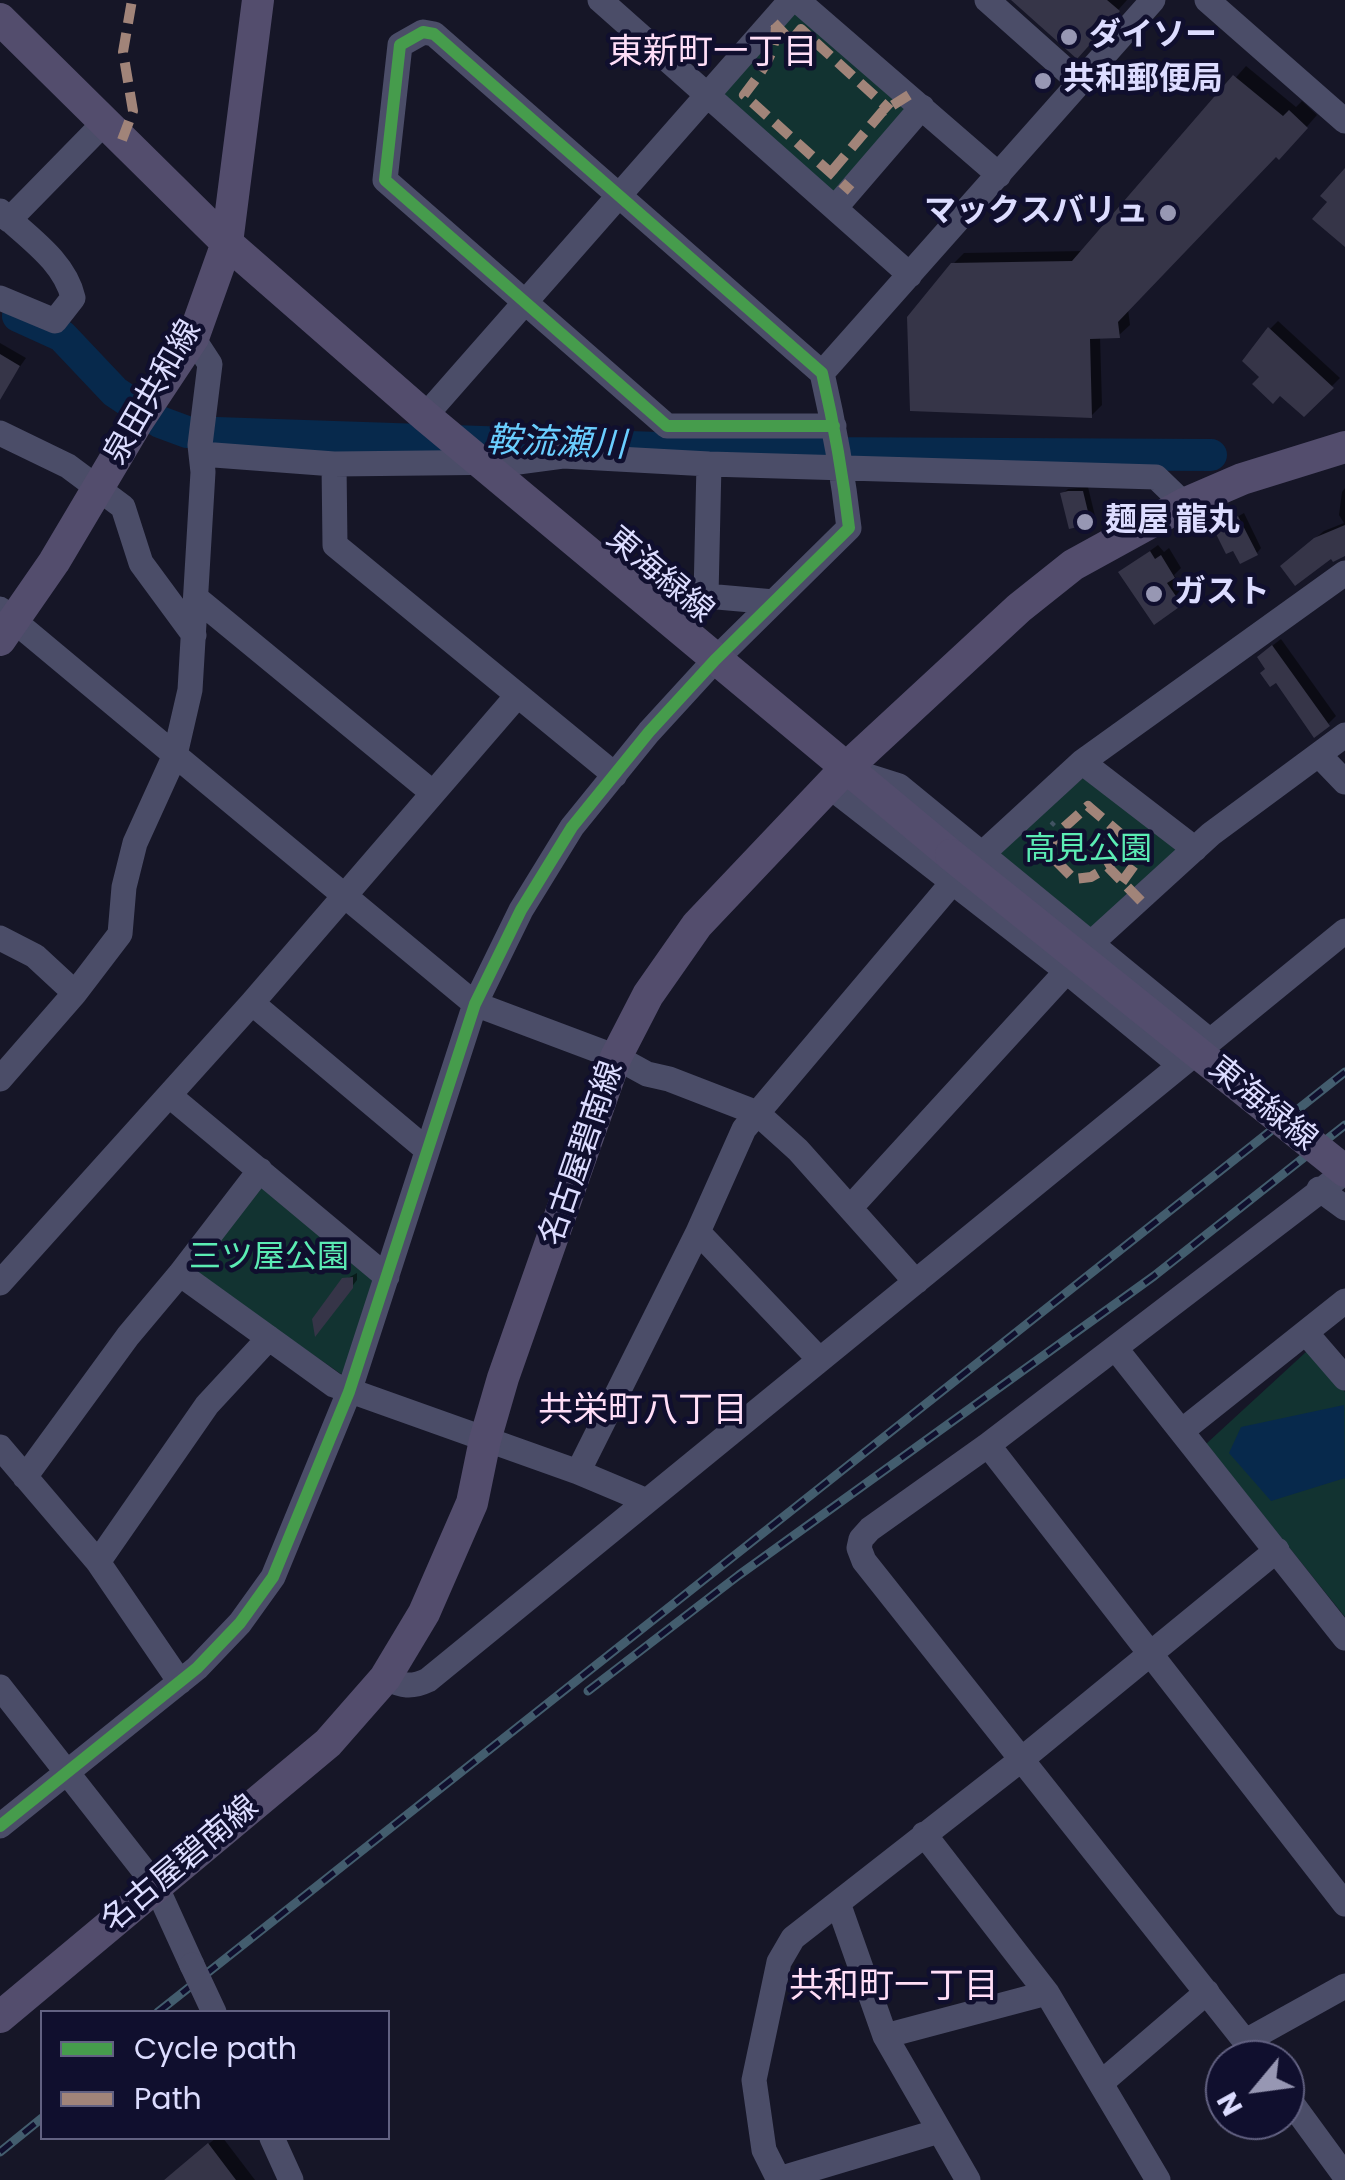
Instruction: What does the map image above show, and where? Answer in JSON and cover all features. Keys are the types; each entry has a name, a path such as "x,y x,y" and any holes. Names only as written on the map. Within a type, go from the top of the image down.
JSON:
{"main road":[{"name":"泉田共和線","path":"5,623 54,562 193,338 227,243 258,0"},
{"name":"東海緑線","path":"0,19 227,243 714,660 837,778 962,864 1336,1178"},
{"name":"名古屋碧南線","path":"0,2017 328,1743 385,1678 424,1613 472,1504 503,1378 616,1057 648,995 697,925 837,778 1019,608 1073,565 1184,504 1242,479 1345,447"}],"street":[{"path":"600,0 910,275"},
{"path":"431,420 526,303 794,0 999,175"},
{"path":"986,0 1079,82"},
{"path":"822,373 1153,0"},
{"path":"1207,0 1340,106"},
{"path":"0,1826 197,1668 240,1623 273,1578 348,1392 475,1004 521,910 572,827 615,775 714,660 849,528 842,465 835,430 822,373 434,34 423,32 400,45 386,180 667,426 835,430"},
{"path":"836,208 922,107"},
{"path":"0,298 55,321 73,298 53,260 5,215 104,122"},
{"path":"0,1079 120,934 124,887 135,843 175,755 190,690 203,472 201,440 210,364 193,338"},
{"path":"0,433 68,466 123,507 141,563 194,635"},
{"path":"201,440 334,464 475,456 518,462 563,456 1156,477 1184,504"},
{"path":"334,464 335,545 615,775"},
{"path":"709,464 706,596 774,602"},
{"path":"578,1472 698,1232 744,1129 962,864 1082,762 1345,573"},
{"path":"196,598 433,793"},
{"path":"5,623 175,755 475,1004 616,1057 646,1074 668,1078 757,1113 798,1150 916,1282"},
{"path":"5,1265 170,1096 517,696"},
{"path":"850,1208 1092,944 1196,849 1345,735"},
{"path":"1319,755 1345,782"},
{"path":"1082,762 1196,849"},
{"path":"962,864 1092,944 1210,1041"},
{"path":"962,864 1066,970 1180,1065"},
{"path":"385,1678 414,1687 428,1680 1345,931"},
{"path":"0,938 35,956 74,993"},
{"path":"252,1003 426,1150"},
{"path":"170,1096 388,1277"},
{"path":"25,1477 128,1336 260,1170"},
{"path":"1244,2040 864,1561 858,1548 870,1529 988,1446 1336,1178 1345,1208"},
{"path":"698,1232 820,1360"},
{"path":"180,1274 348,1392 578,1472 647,1501"},
{"path":"1183,1430 1345,1301"},
{"path":"1306,1333 1345,1378"},
{"path":"98,1562 207,1405 269,1338"},
{"path":"1116,1349 1345,1638"},
{"path":"988,1446 1345,1904"},
{"path":"0,1448 98,1562 180,1682"},
{"path":"940,2131 779,2180 764,2150 754,2080 779,1962 793,1938 1022,1759 1277,1550"},
{"path":"0,1687 156,1886 213,2010"},
{"path":"924,1834 1047,1993 1158,2180"},
{"path":"838,1902 885,2036 968,2180"},
{"path":"1267,2040 1345,1986"},
{"path":"1101,2083 1207,1992"},
{"path":"885,2036 1047,1993"},
{"path":"1305,2121 1345,2176"},
{"path":"273,2140 292,2180"}],"green space":[{"path":"801,10 910,107 832,197 722,99 721,90 789,12"},
{"name":"高見公園","path":"1088,774 1177,844 1175,855 1090,929 1002,857 1000,846"},
{"name":"三ツ屋公園","path":"267,1186 373,1280 347,1371 341,1374 196,1274 194,1265 256,1188"},
{"path":"1306,1352 1316,1355 1345,1392 1345,1617 1206,1444"}],"water":[{"path":"1344,1405 1345,1478 1271,1501 1229,1453 1241,1427"}],"building":[{"name":"ダイソー","path":"1011,0 1107,0 1120,11 1077,59"},
{"name":"マックスバリュ","path":"1233,75 1283,116 1289,110 1308,128 1118,322 1120,338 1090,339 1092,418 910,411 907,317 951,263 1072,261"},
{"path":"1345,168 1345,247 1312,219 1327,202 1320,196"},
{"path":"1268,327 1334,388 1304,417 1280,396 1273,404 1252,384 1259,377 1242,361"},
{"path":"0,354 20,366 0,400"},
{"path":"1083,491 1091,524 1069,529 1060,493"},
{"path":"1238,516 1258,555 1240,564 1233,551 1226,554 1213,528"},
{"path":"1345,525 1345,556 1333,562 1331,559 1295,586 1280,566 1314,538"},
{"name":"ガスト","path":"1150,551 1155,559 1161,555 1175,578 1167,583 1182,605 1154,625 1118,572"},
{"path":"1272,645 1330,726 1314,738 1276,683 1270,687 1260,673 1265,669 1257,657"},
{"path":"353,1277 353,1288 315,1337 312,1319 342,1278"},
{"path":"208,2143 236,2180 164,2180"}],"waterway":[{"name":"鞍流瀬川","path":"18,316 62,336 115,392 160,422 187,432 806,453 1211,455"}],"railway":[{"path":"161,2010 1345,1072"},
{"path":"588,1691 739,1575 1154,1276 1345,1125"},
{"path":"0,2152 40,2120"}],"marked path":[{"path":"122,140 133,111 123,52 132,0"},
{"path":"774,23 791,41 801,29 890,110"},
{"path":"776,25 770,55 744,95 851,191"},
{"path":"832,171 882,112 909,95"},
{"path":"1122,882 1143,853 1088,806 1051,844 1053,858 1074,879 1091,877 1108,867 1141,901"}],"cycle path":[{"path":"0,1826 197,1668 240,1623 273,1577 349,1392 475,1004 521,910 572,827 649,732 715,660 849,528 838,450 834,431 830,412 822,373 434,34 423,32 400,45 385,180 667,426 834,426"}],"place":[{"name":"ダイソー","path":"1069,37"},
{"name":"共和郵便局","path":"1043,81"},
{"name":"マックスバリュ","path":"1168,213"},
{"name":"麺屋 龍丸","path":"1085,522"},
{"name":"ガスト","path":"1154,594"}],"district":[{"name":"東新町一丁目","path":"713,54"},
{"name":"共栄町八丁目","path":"643,1412"},
{"name":"共和町一丁目","path":"894,1988"}]}
